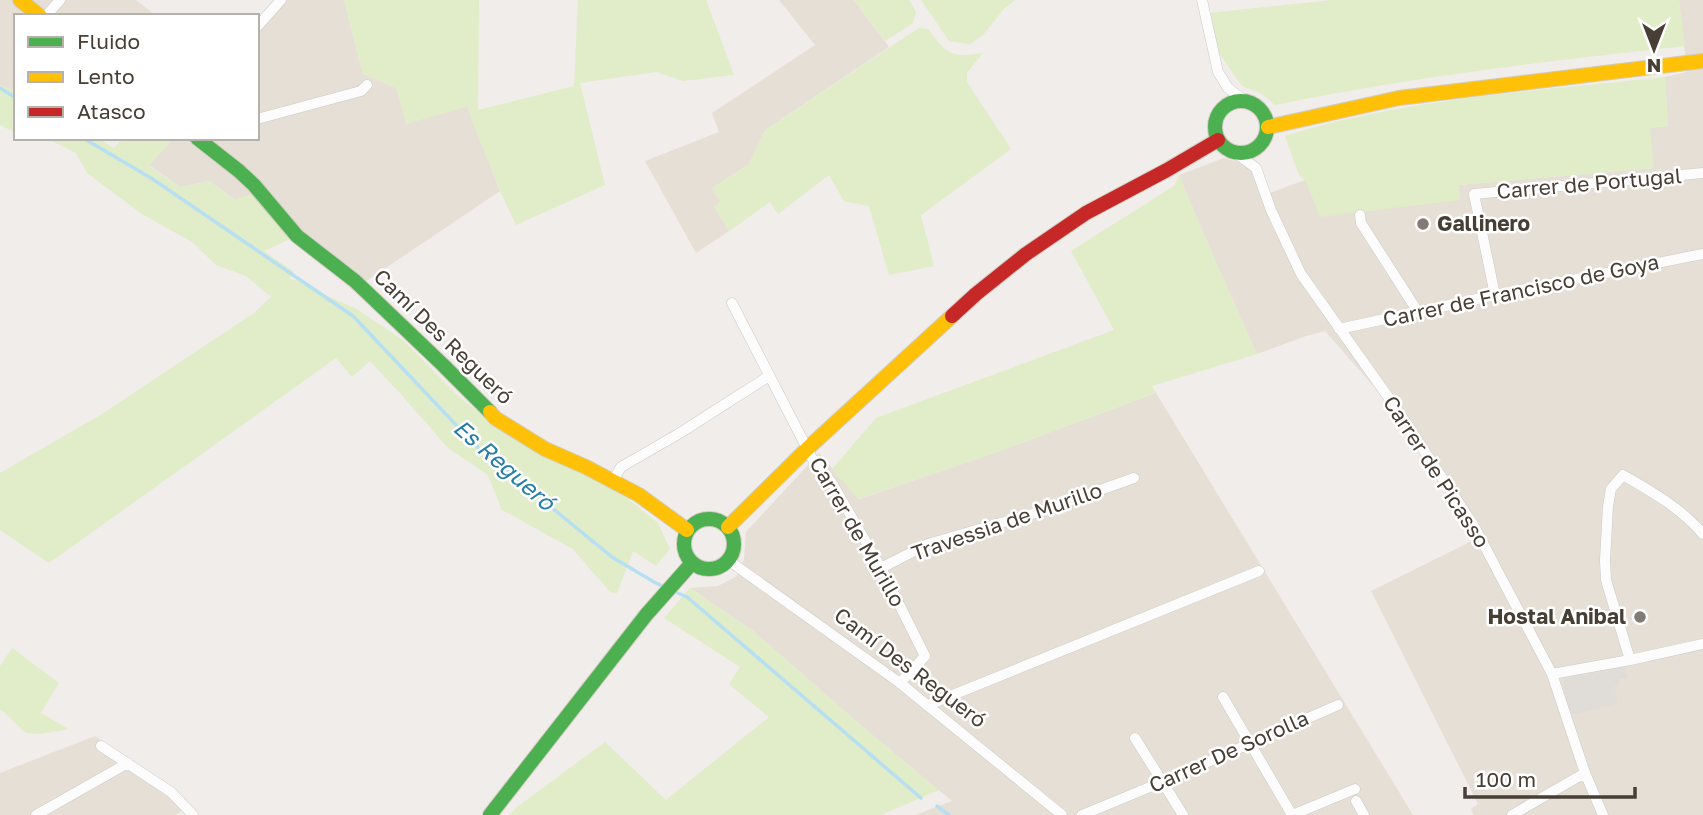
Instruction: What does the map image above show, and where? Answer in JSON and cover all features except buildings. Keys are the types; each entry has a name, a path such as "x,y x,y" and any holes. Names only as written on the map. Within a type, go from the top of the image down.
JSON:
{"main road":[{"path":"20,0 40,14"},
{"path":"1268,127 1423,94 1703,61"},
{"path":"1245,101 1263,112 1268,127 1263,143 1257,148 1250,152 1234,152 1218,140 1215,124 1220,112 1230,103 1245,101"},
{"path":"728,527 808,448 976,294 1026,254 1086,213 1218,140"},
{"name":"Camí Des Regueró","path":"207,141 254,185 297,236 355,281 495,418 545,449 639,495 687,530"},
{"path":"707,519 715,519 728,527 734,540 728,561 715,569 706,569 692,563 684,551 687,530 699,520 707,519"},
{"path":"490,815 660,597 692,563"}],"street":[{"path":"45,14 60,0"},
{"path":"259,25 281,0"},
{"path":"1202,0 1218,72 1228,88 1245,101"},
{"path":"259,118 361,91 367,85"},
{"name":"Carrer de Picasso","path":"1234,152 1256,168 1271,209 1301,274 1396,408 1474,526 1552,674 1585,773 1603,815"},
{"name":"Carrer de Portugal","path":"1496,295 1474,194 1703,173"},
{"path":"1360,215 1361,223 1418,312"},
{"name":"Carrer de Francisco de Goya","path":"1339,329 1703,254"},
{"name":"Carrer de Murillo","path":"732,303 814,462 832,483 881,568 925,656 900,683"},
{"path":"613,481 621,467 769,376"},
{"path":"1630,660 1606,580 1605,559 1611,489 1623,475 1670,503 1703,534"},
{"name":"Travessia de Murillo","path":"881,568 928,544 1032,514 1134,478"},
{"name":"Camí Des Regueró","path":"728,561 900,683 1062,815"},
{"path":"928,705 1259,571"},
{"path":"1552,674 1703,644"},
{"path":"1223,697 1292,815 1355,789"},
{"name":"Carrer De Sorolla","path":"1082,815 1338,705"},
{"path":"1135,738 1183,815"},
{"path":"100,746 171,792 193,815"},
{"path":"36,815 128,763"},
{"path":"1512,815 1585,773"},
{"path":"1356,801 1364,815"}],"shaded area":[{"path":"0,0 136,0 154,14 14,14 14,91 0,85"},
{"path":"274,0 344,0 363,74 396,88 467,107 500,191 353,290 290,239 209,181 180,187 149,165 172,140 259,140 259,18"},
{"path":"779,0 854,0 889,47 765,130 749,164 712,188 720,202 714,207 729,231 696,253 645,161 719,132 712,113 815,45"},
{"path":"1679,0 1703,0 1703,815 1474,815 1471,809 1478,804 1371,591 1476,539 1385,399 1325,331 1257,354 1179,175 1224,158 1251,166 1262,196 1305,180 1460,200 1458,185 1653,168 1650,128 1668,126 1665,77 1687,72"},
{"path":"1156,393 1413,815 915,815 952,801 753,631 690,588 718,586 737,576 744,559 746,532 819,453 859,499 986,456"},
{"path":"1624,666 1627,678 1619,679 1618,685 1614,686 1618,703 1573,715 1571,709 1569,710 1563,683 1565,679"},
{"path":"95,736 187,800 180,812 176,815 0,815 0,773"}],"green space":[{"path":"344,0 479,0 478,110 574,86 578,0 706,0 734,75 683,81 656,72 580,83 605,185 516,225 467,107 406,124 396,88 363,74"},
{"path":"854,0 909,0 916,12 913,23 885,41"},
{"path":"921,0 1015,0 983,35 970,44 949,41"},
{"path":"1333,0 1679,0 1685,46 1428,78 1275,105 1262,94 1242,86 1219,53 1208,13"},
{"path":"919,28 928,29 951,53 983,53 967,73 967,82 1011,149 921,215 934,266 889,275 869,206 844,201 829,175 778,214 770,202 729,231 714,207 720,202 712,188 749,164 765,130"},
{"path":"1665,77 1668,126 1650,128 1654,168 1459,185 1460,200 1320,217 1305,180 1299,175 1285,136 1331,123 1425,104"},
{"path":"0,85 14,91 14,132 0,125"},
{"path":"50,140 100,140 114,148 121,140 172,140 149,166 180,187 209,181 235,200 250,194 290,239 264,251 294,272 289,279 305,281 329,297 355,308 403,340 457,395 497,427 549,459 609,484 658,523 670,549 656,566 633,551 617,593 610,592 573,549 502,510 488,475 448,448 370,361 352,377 336,358 49,563 0,530 0,473 102,414 254,313 271,297 246,276 216,265 192,242 142,214 87,173 76,153"},
{"path":"1179,175 1257,354 1152,386 1156,393 986,456 858,499 832,469 876,418 1114,330 1071,251 1174,186"},
{"path":"690,588 753,631 939,790 881,815 510,815 605,742 666,800 769,717 729,684 740,667 664,618"},
{"path":"12,648 59,683 41,713 68,729 41,734 26,733 0,710 0,666"}],"waterway":[{"name":"Es Regueró","path":"0,88 14,97"},
{"name":"Es Regueró","path":"86,140 151,178 353,316 475,445 612,557 666,588"},
{"name":"Es Regueró","path":"673,591 687,597 921,798"},
{"name":"Es Regueró","path":"937,806 949,815"}],"traffic: fast":[{"path":"1241,101 1260,108 1267,127 1260,146 1241,153 1222,146 1215,127 1222,108 1241,101"},
{"path":"200,140 254,185 297,236 355,281 490,412"},
{"path":"709,519 727,526 734,544 727,562 709,569 691,562 684,544 691,526 709,519"},
{"path":"490,815 646,615 692,563"}],"traffic: slow":[{"path":"20,0 38,14"},
{"path":"1268,127 1399,98 1703,61"},
{"path":"728,527 808,448 952,316"},
{"path":"490,412 495,418 545,449 639,495 687,530"}],"traffic: jam":[{"path":"952,316 1026,254 1086,213 1218,140"}],"place":[{"name":"Gallinero","path":"1423,224"},
{"name":"Hostal Anibal","path":"1640,617"}]}
